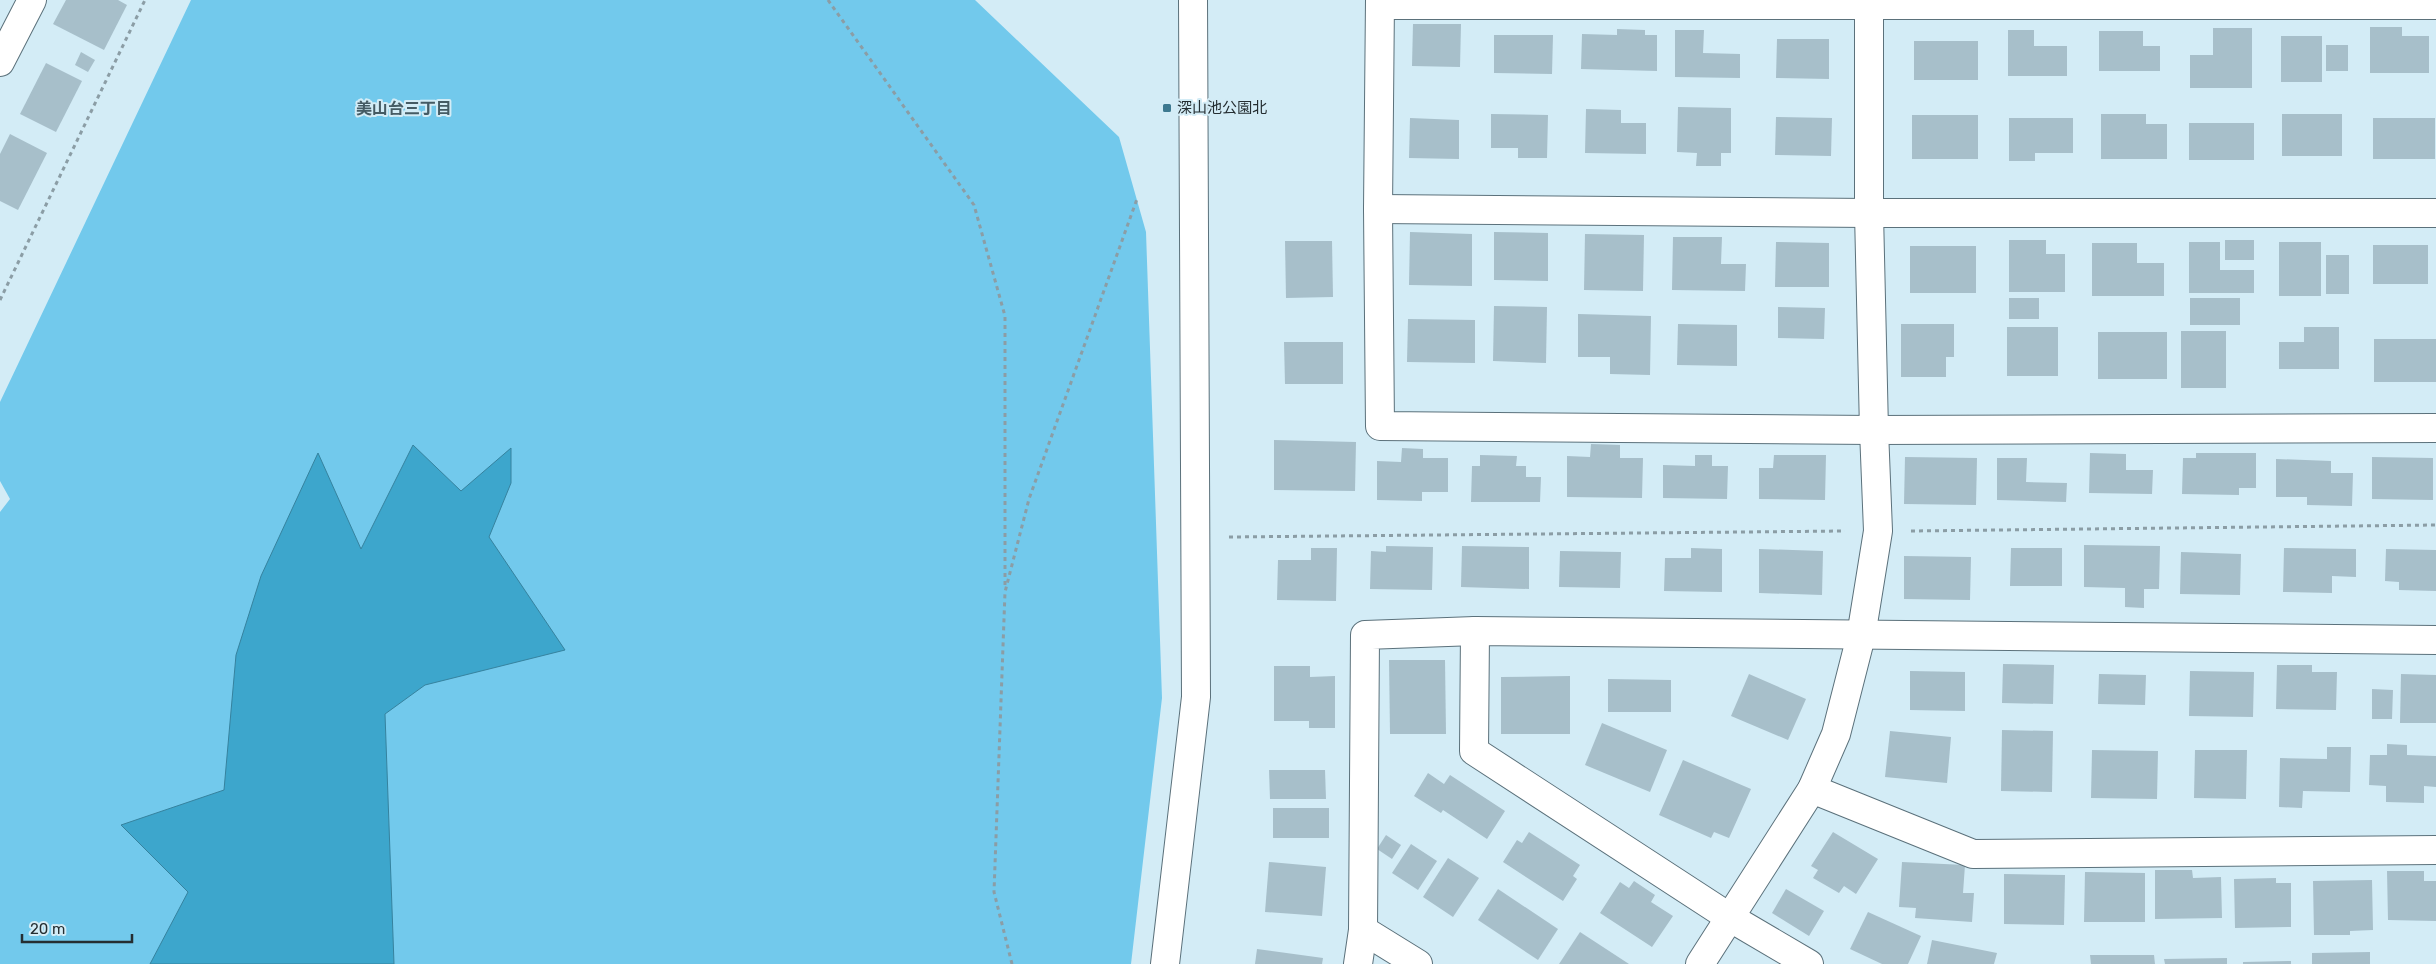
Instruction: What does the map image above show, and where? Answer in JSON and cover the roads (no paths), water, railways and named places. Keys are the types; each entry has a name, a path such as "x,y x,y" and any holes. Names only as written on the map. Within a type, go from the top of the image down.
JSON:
{"street":[{"path":"0,62 32,0"},
{"path":"1165,964 1196,697 1193,0"},
{"path":"2436,5 1380,3 1378,209 1380,426 1874,430 2436,428"},
{"path":"1700,964 1812,789 1836,734 1861,636 1878,531 1869,213 1870,3"},
{"path":"1378,209 1869,213 2436,213"},
{"path":"1475,632 1474,752 1729,917 1808,964"},
{"path":"1358,964 1363,930 1365,634 1475,632 2436,640"},
{"path":"1812,789 1973,854 2436,850"},
{"path":"1363,930 1418,964"}],"place":[{"name":"深山池公園北","path":"1167,108"}],"district":[{"name":"美山台三丁目","path":"404,108"}]}
